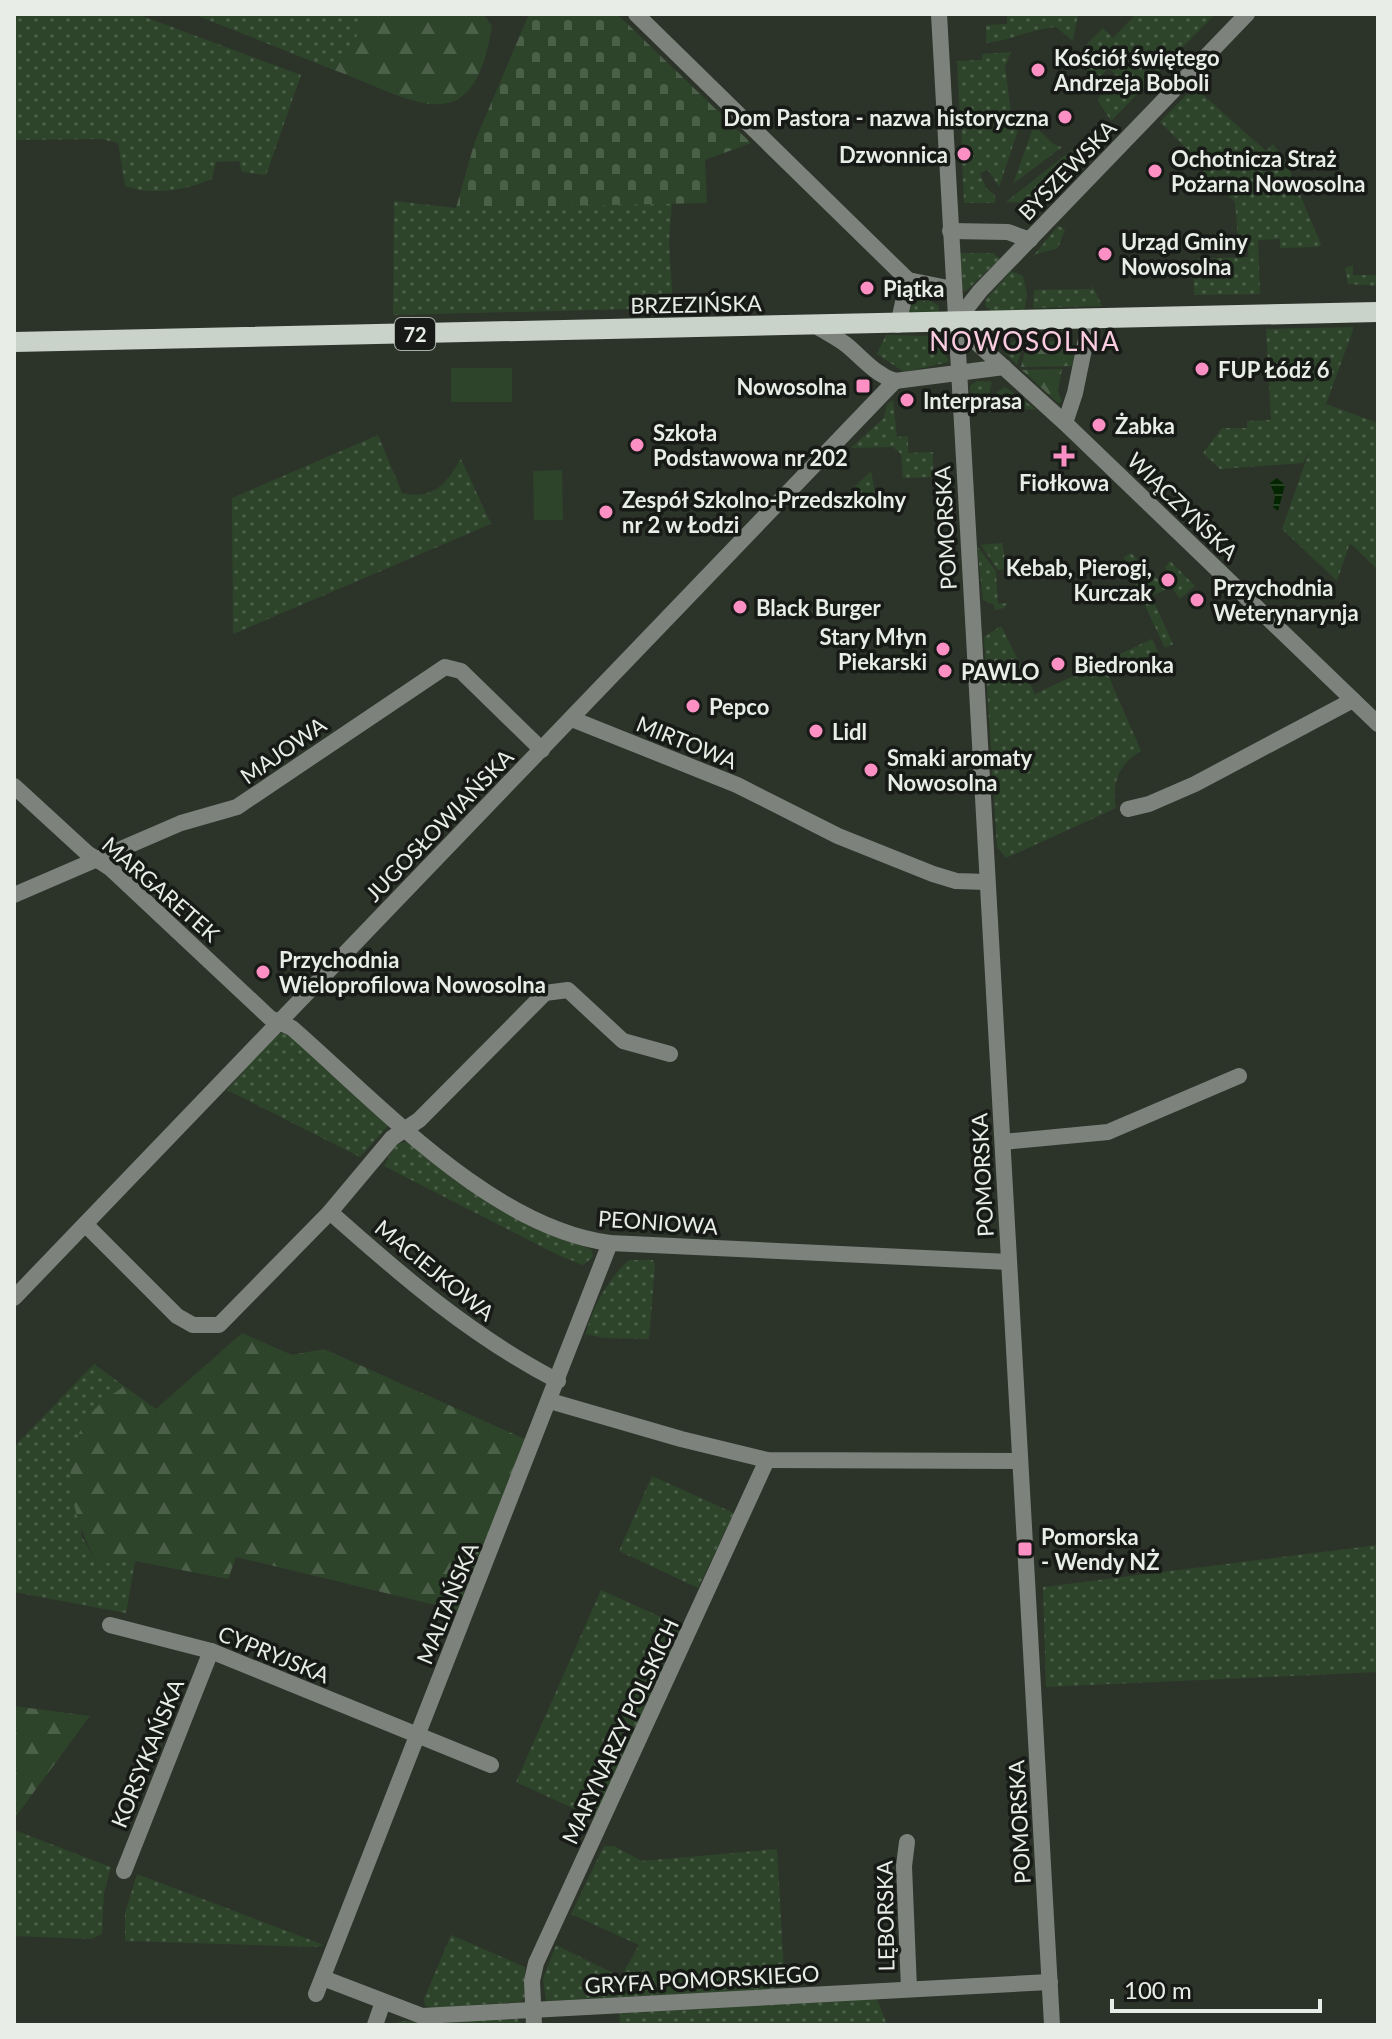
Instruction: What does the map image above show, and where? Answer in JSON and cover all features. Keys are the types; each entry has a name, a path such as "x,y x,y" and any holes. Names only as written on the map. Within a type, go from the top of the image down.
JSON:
{"main road":[{"name":"BRZEZIŃSKA","path":"14,342 898,325 1378,312"}],"street":[{"path":"636,14 908,280 953,289"},
{"name":"POMORSKA","path":"939,14 1052,2025"},
{"name":"BYSZEWSKA","path":"955,323 1030,240 1247,14"},
{"path":"950,231 1008,232 1030,240"},
{"path":"898,325 908,280"},
{"path":"1065,423 1075,393 1090,320"},
{"name":"WIĄCZYŃSKA","path":"955,323 1065,423 1378,724"},
{"path":"816,326 851,348 865,351 885,365 895,381 1004,367"},
{"name":"JUGOSŁOWIAŃSKA","path":"14,1298 895,381"},
{"name":"MAJOWA","path":"14,895 181,823 237,807 445,667 461,671 542,750"},
{"path":"1128,809 1149,804 1195,784 1353,700"},
{"name":"MIRTOWA","path":"572,719 785,808 838,836 943,877 987,882"},
{"name":"MARGARETEK","path":"14,786 110,868 270,1018 280,1022"},
{"path":"86,1225 177,1316 206,1327 219,1325 330,1212 392,1138 407,1128 552,990 568,990 623,1041 670,1054"},
{"name":"PEONIOWA","path":"280,1022 292,1028 407,1128 488,1193 521,1214 563,1232 610,1243 1009,1262"},
{"path":"1003,1142 1108,1132 1239,1076"},
{"name":"MACIEJKOWA","path":"330,1212 434,1303 490,1343 558,1381"},
{"name":"MALTAŃSKA","path":"383,2002 319,1986 610,1243"},
{"path":"550,1401 767,1460 1020,1461"},
{"name":"MARYNARZY POLSKICH","path":"534,2018 536,1963 767,1460"},
{"name":"CYPRYJSKA","path":"110,1625 211,1651 491,1765"},
{"name":"KORSYKAŃSKA","path":"124,1871 211,1651"},
{"name":"LĘBORSKA","path":"907,1842 904,1866 909,1989"},
{"name":"GRYFA POMORSKIEGO","path":"383,2002 422,2016 534,2018 909,1989 1050,1982"},
{"path":"375,2025 383,2002"}],"green space":[{"path":"14,14 137,14 301,75 266,175 242,172 239,161 216,162 212,179 180,189 147,191 125,186 118,143 101,139 14,140"},
{"path":"193,14 367,14 357,36 334,70"},
{"path":"367,14 483,14 492,26 483,64 471,88 455,101 436,104 390,93 334,70 357,36"},
{"path":"529,14 617,14 751,143 705,160 707,203 456,208 475,141"},
{"path":"1007,14 1078,14 1073,41 1056,27 986,43 986,25 1007,24"},
{"path":"1136,14 1215,14 1111,121 1097,99 1119,79 1109,68 1090,86 1087,64 1080,51 1103,28 1113,38"},
{"path":"1011,52 1005,67 1011,113 960,117 957,61 982,60 982,54"},
{"path":"1194,87 1266,151 1273,144 1285,160 1321,244 1319,247 1280,248 1280,239 1258,240 1260,294 1194,295 1193,259 1249,257 1246,238 1238,238 1235,202 1186,157 1190,152 1160,122"},
{"path":"1017,120 1020,124 999,187 988,170 980,173 986,188 995,195 995,203 964,203 962,161 971,160 971,146 962,145 961,126"},
{"path":"1034,125 1053,144 1062,147 1013,184"},
{"path":"1097,130 1101,134 1035,203 1006,202"},
{"path":"394,201 456,208 672,202 669,241 673,308 393,315"},
{"path":"1058,226 1065,229 1058,248 1034,255"},
{"path":"993,253 1000,259 966,291 961,289 957,255"},
{"path":"1353,265 1353,275 1378,275 1378,286 1348,284 1345,268"},
{"path":"1011,271 1023,276 1027,295 1024,312 994,312 986,307 985,300"},
{"path":"1091,282 1102,306 1033,308 1034,290 1093,289"},
{"path":"921,295 939,306 939,312 909,312 909,307"},
{"path":"1354,327 1326,404 1378,423 1378,570 1350,543 1337,581 1282,529 1310,449 1303,463 1220,469 1203,453 1222,428 1247,428 1247,421 1271,420 1266,329"},
{"path":"886,335 936,336 949,362 904,372 877,354"},
{"path":"1046,338 1049,342 1068,338 1076,348 1072,366 1021,367 1028,340"},
{"path":"1016,340 1024,340 1017,365 1002,349"},
{"path":"451,368 512,368 512,402 451,402"},
{"path":"1062,369 1058,392 1062,402 1058,403 1022,370"},
{"path":"977,381 992,382 985,411 970,405 970,386"},
{"path":"1005,387 1036,409 988,412 993,395"},
{"path":"893,400 897,437 908,436 908,453 933,452 933,477 903,478 901,454 893,447 851,448 884,418 887,404"},
{"path":"378,435 402,493 423,494 438,488 461,459 491,524 233,634 232,498"},
{"path":"562,470 563,520 534,520 533,471"},
{"path":"871,471 875,493 847,498 847,494"},
{"path":"1002,543 1007,569 998,570 981,545"},
{"path":"977,546 996,571 998,604 1008,603 1004,608 995,610 994,605 983,600"},
{"path":"1131,553 1166,587 1175,578 1165,568 1170,561 1195,586 1180,599 1172,587 1151,596 1173,644 1165,648 1125,563 1124,557"},
{"path":"1001,626 1035,694 1152,639 1158,652 1108,675 1141,751 1127,762 1118,775 1116,808 1006,858 997,847 984,637"},
{"path":"284,1032 291,1034 388,1126 360,1157 227,1090 275,1035"},
{"path":"409,1141 499,1210 592,1250 593,1257 583,1265 558,1255 384,1166 396,1144"},
{"path":"629,1260 653,1260 655,1265 649,1339 603,1338 587,1334 584,1341 600,1297"},
{"path":"242,1333 292,1355 324,1349 529,1441 460,1611 236,1557 228,1579 135,1561 97,1563 80,1525 71,1486 74,1447 82,1428 97,1407 124,1386 156,1409"},
{"path":"94,1364 124,1386 94,1410 81,1535 97,1563 135,1561 126,1613 14,1592 14,1447"},
{"path":"652,1476 734,1513 698,1588 619,1551"},
{"path":"1378,1545 1378,1672 1046,1687 1043,1587"},
{"path":"601,1590 683,1627 594,1818 516,1782"},
{"path":"14,1706 90,1716 14,1819"},
{"path":"14,1830 111,1867 104,1893 102,1934 91,1939 14,1936"},
{"path":"604,1846 614,1846 642,1861 777,1849 785,1989 546,2001 543,1979 556,1945 621,1977 639,1945 571,1914"},
{"path":"137,1874 324,1945 125,1941 125,1913"},
{"path":"451,1935 525,1967 525,1997 520,2002 435,2008 425,2006 424,1999"},
{"path":"876,1996 887,2025 620,2025 619,2011"},
{"path":"517,2018 523,2025 390,2025 402,2021"}],"shaded area":[{"path":"1277,478 1285,485 1278,511 1273,507 1275,496 1270,483"}],"place":[{"name":"Kościół świętego Andrzeja Boboli","path":"1038,70"},
{"name":"Dom Pastora - nazwa historyczna","path":"1065,117"},
{"name":"Dzwonnica","path":"964,154"},
{"name":"Ochotnicza Straż Pożarna Nowosolna","path":"1155,171"},
{"name":"Urząd Gminy Nowosolna","path":"1105,254"},
{"name":"Piątka","path":"867,288"},
{"name":"FUP Łódź 6","path":"1202,369"},
{"name":"Nowosolna","path":"863,386"},
{"name":"Interprasa","path":"907,400"},
{"name":"Żabka","path":"1099,425"},
{"name":"Szkoła Podstawowa nr 202","path":"637,445"},
{"name":"Fiołkowa","path":"1064,456"},
{"name":"Zespół Szkolno-Przedszkolny nr 2 w Łodzi","path":"606,512"},
{"name":"Kebab, Pierogi, Kurczak","path":"1168,580"},
{"name":"Przychodnia Weterynarynja","path":"1197,600"},
{"name":"Black Burger","path":"740,607"},
{"name":"Stary Młyn Piekarski","path":"943,649"},
{"name":"Biedronka","path":"1058,664"},
{"name":"PAWLO","path":"945,671"},
{"name":"Pepco","path":"693,706"},
{"name":"Lidl","path":"816,731"},
{"name":"Smaki aromaty Nowosolna","path":"871,770"},
{"name":"Przychodnia Wieloprofilowa Nowosolna","path":"263,972"},
{"name":"Pomorska - Wendy NŻ","path":"1025,1549"}],"district":[{"name":"NOWOSOLNA","path":"1025,341"}]}
